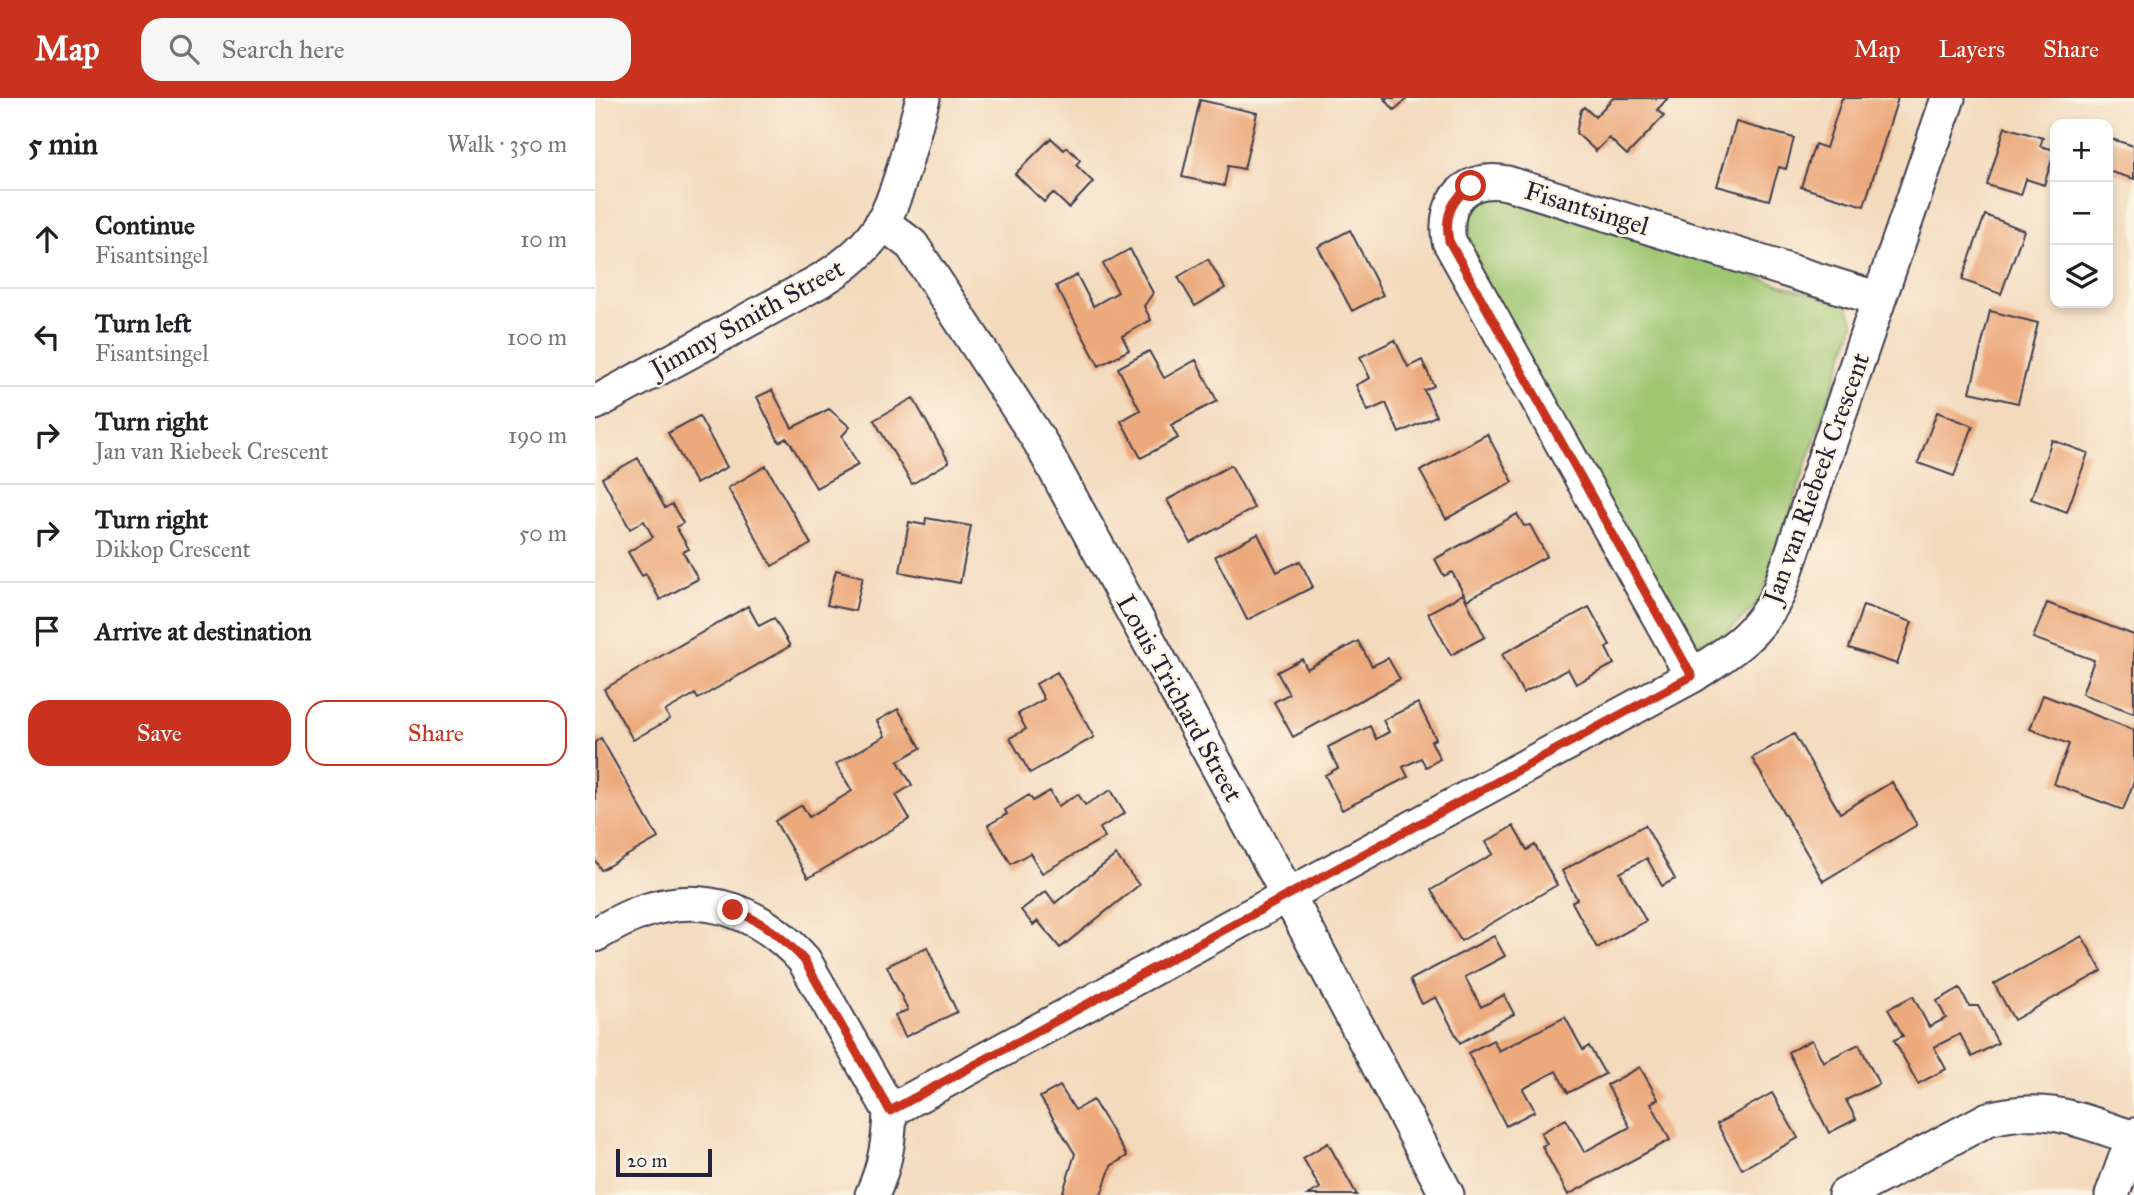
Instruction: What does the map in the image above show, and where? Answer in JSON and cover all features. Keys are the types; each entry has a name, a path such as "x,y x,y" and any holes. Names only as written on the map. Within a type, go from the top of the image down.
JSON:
{"street":[{"name":"Jimmy Smith Street","path":"595,402 836,272 862,249 883,222 893,198 923,98"},
{"name":"Jan van Riebeek Crescent","path":"890,1111 1692,676 1746,639 1759,625 1778,594 1948,98"},
{"name":"Fisantsingel","path":"1692,676 1449,241 1446,228 1453,203 1471,186 1495,180 1879,299"},
{"name":"Louis Trichard Street","path":"883,222 912,244 1040,442 1288,895 1447,1195"},
{"path":"595,935 636,913 660,906 709,904 754,918 789,944 804,960 890,1111 886,1158 872,1195"},
{"path":"1845,1195 1988,1119 2011,1113 2050,1112 2134,1137 2112,1195"}],"green space":[{"path":"1486,191 1848,306 1854,324 1760,601 1721,639 1709,643 1686,637 1462,247 1460,213"}],"building":[{"path":"1384,98 1408,98 1394,110"},
{"path":"1613,98 1668,98 1657,110 1664,116 1627,155 1609,138 1596,151 1576,133 1584,107 1595,117"},
{"path":"1842,98 1898,98 1864,206 1801,187 1815,144 1826,148"},
{"path":"1200,100 1257,113 1244,169 1228,166 1224,186 1182,177"},
{"path":"1736,122 1794,138 1786,169 1779,167 1769,200 1717,186"},
{"path":"2005,127 2043,138 2040,146 2050,149 2050,166 2044,185 2026,179 2021,195 1987,185"},
{"path":"1051,138 1064,150 1067,147 1080,160 1076,165 1093,182 1069,208 1053,193 1044,202 1015,174"},
{"path":"2113,140 2134,146 2134,179 2113,173"},
{"path":"1985,215 2024,230 2001,294 1962,280"},
{"path":"1350,230 1383,295 1352,311 1318,247"},
{"path":"1130,249 1153,293 1144,306 1151,320 1122,336 1129,350 1099,366 1056,286 1077,275 1093,306 1118,292 1103,264"},
{"path":"1208,259 1225,288 1195,306 1178,277"},
{"path":"1990,311 2038,323 2018,403 1970,392"},
{"path":"1395,340 1408,367 1422,360 1434,386 1424,390 1436,416 1399,433 1386,403 1368,411 1356,385 1370,378 1360,357"},
{"path":"1149,351 1164,378 1196,360 1217,401 1171,425 1178,438 1141,458 1121,421 1140,410 1118,368"},
{"path":"772,390 792,428 829,409 850,427 842,436 858,465 816,488 790,442 786,438 779,442 757,397"},
{"path":"913,398 949,462 912,484 874,420"},
{"path":"1937,412 1973,426 1954,476 1918,463"},
{"path":"699,416 727,467 696,484 668,433"},
{"path":"1487,434 1513,482 1446,519 1420,471"},
{"path":"2052,440 2088,453 2067,512 2031,499"},
{"path":"638,458 665,508 672,504 683,523 676,527 689,549 683,552 698,579 660,600 646,574 642,576 628,552 653,537 644,521 630,529 602,478"},
{"path":"1231,465 1254,508 1191,543 1167,500"},
{"path":"766,466 811,544 772,566 728,488"},
{"path":"1517,514 1524,526 1530,525 1547,556 1467,600 1452,572 1444,576 1435,559"},
{"path":"926,518 971,526 960,583 900,572 909,522 925,525"},
{"path":"1258,534 1277,572 1300,561 1313,587 1247,620 1215,556"},
{"path":"836,570 863,577 855,611 827,605"},
{"path":"1463,594 1485,637 1451,655 1428,613"},
{"path":"2047,603 2134,635 2134,713 2082,694 2094,660 2033,638"},
{"path":"1863,605 1912,622 1897,664 1849,648"},
{"path":"748,606 759,626 774,618 790,646 698,699 695,694 665,711 670,719 633,740 604,689"},
{"path":"1589,607 1610,645 1606,648 1614,664 1576,684 1568,669 1523,693 1502,654"},
{"path":"1358,641 1372,666 1388,658 1400,679 1293,737 1274,702 1289,694 1277,672 1302,659 1307,669"},
{"path":"1057,672 1094,737 1030,773 1010,738 1026,729 1018,714 1044,699 1036,684"},
{"path":"2043,695 2134,730 2134,781 2123,810 2054,784 2069,744 2030,729"},
{"path":"1418,703 1436,739 1431,741 1440,759 1426,767 1421,758 1403,767 1408,777 1342,810 1325,775 1338,768 1328,747 1370,726 1376,739 1389,732 1383,720"},
{"path":"898,709 921,748 898,761 912,785 896,795 910,819 808,878 775,821 802,805 809,817 852,791 836,764 885,736 877,721"},
{"path":"1794,734 1840,813 1892,782 1917,825 1823,881 1752,758"},
{"path":"601,738 658,838 601,870 595,860 595,742"},
{"path":"1111,790 1125,813 1100,828 1105,837 1042,873 1030,853 1011,864 988,825 1007,814 1005,810 1029,795 1033,801 1050,791 1058,806 1078,794 1085,805"},
{"path":"1645,825 1675,879 1662,886 1647,858 1620,873 1646,921 1597,948 1572,902 1577,899 1562,871"},
{"path":"1513,826 1527,850 1535,845 1557,885 1461,941 1431,890 1493,854 1486,842"},
{"path":"1116,855 1139,885 1060,948 1038,921 1033,925 1021,910 1046,891 1055,903"},
{"path":"1494,936 1505,956 1465,977 1481,1007 1504,995 1514,1014 1460,1043 1436,997 1422,1004 1410,980"},
{"path":"2082,936 2102,971 2014,1020 1994,984"},
{"path":"927,947 957,1012 905,1037 895,1015 908,1010 887,966"},
{"path":"1960,988 1969,1006 1978,1006 1998,1043 1972,1057 1960,1034 1934,1047 1946,1069 1918,1084 1894,1040 1903,1036 1888,1009 1913,996 1929,1027 1946,1018 1937,1001"},
{"path":"1565,1017 1583,1050 1589,1046 1605,1074 1568,1093 1556,1071 1523,1089 1535,1111 1506,1126 1468,1053 1493,1040 1499,1051"},
{"path":"1812,1040 1823,1062 1859,1044 1879,1084 1846,1100 1856,1119 1829,1133 1788,1052"},
{"path":"1640,1067 1658,1099 1651,1103 1670,1140 1568,1195 1542,1146 1547,1144 1541,1133 1566,1119 1584,1152 1630,1127 1607,1085"},
{"path":"1060,1086 1075,1110 1093,1100 1127,1156 1111,1166 1101,1195 1062,1195 1075,1154 1040,1097"},
{"path":"1772,1093 1798,1138 1742,1169 1717,1124"},
{"path":"1328,1143 1357,1195 1308,1195 1320,1188 1303,1158"}],"route":[{"path":"733,910 772,929 804,960 890,1111 1692,676 1449,241 1446,228 1448,215 1453,203 1471,186"}]}
